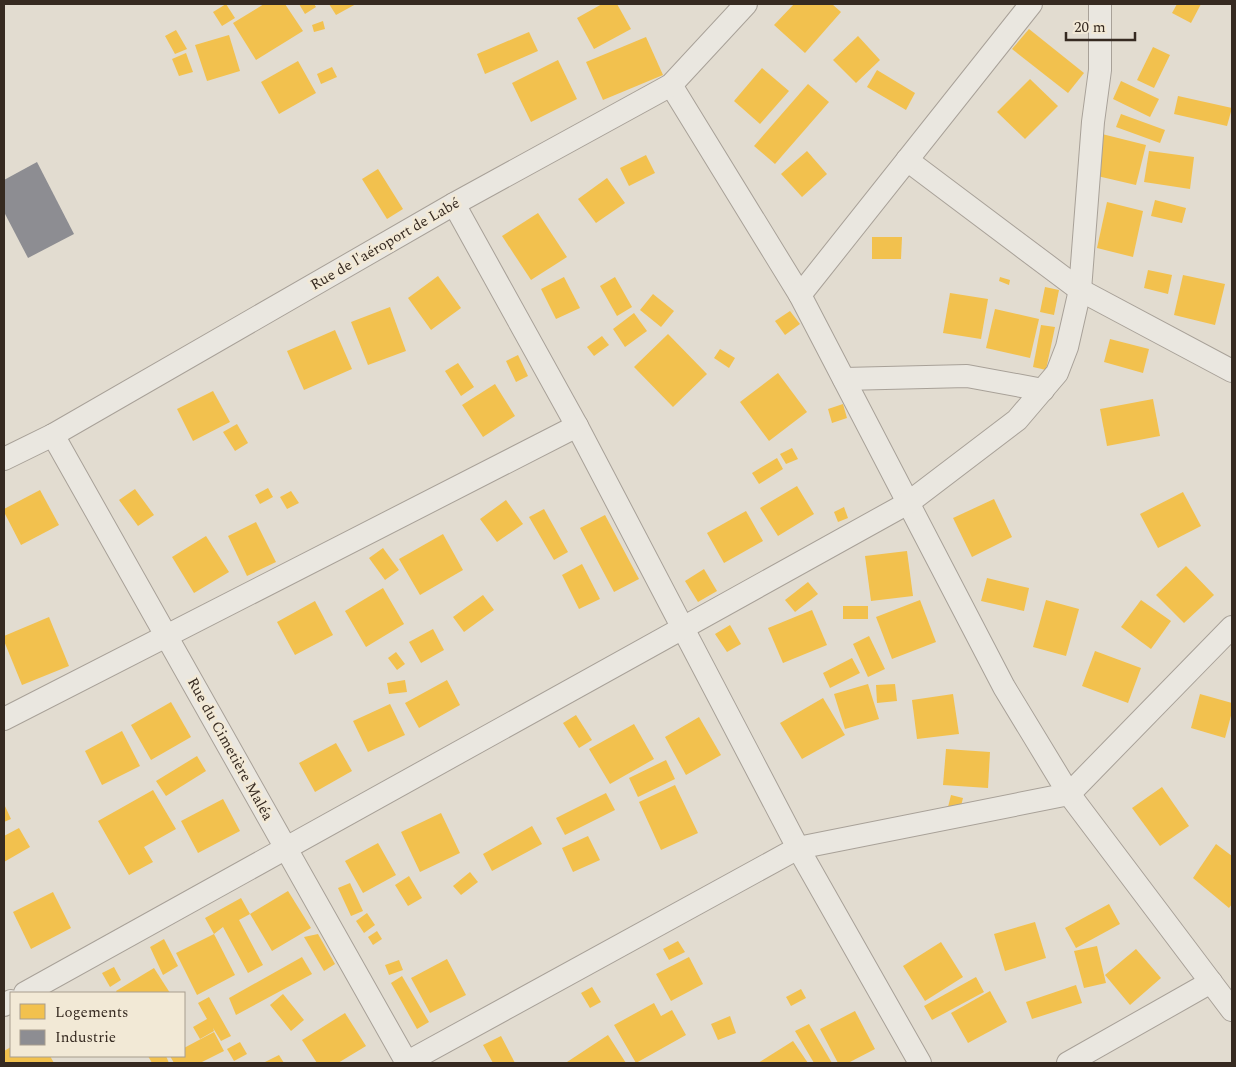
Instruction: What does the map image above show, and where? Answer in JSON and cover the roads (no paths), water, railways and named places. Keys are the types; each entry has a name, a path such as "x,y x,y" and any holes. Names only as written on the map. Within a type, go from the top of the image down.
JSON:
{"street":[{"name":"Rue de l'aéroport de Labé","path":"4,460 54,435 454,204 672,85 746,4"},
{"path":"800,295 1031,4"},
{"path":"27,992 908,503 1017,420 1057,373 1067,347 1080,290 1093,122 1100,70 1100,4"},
{"path":"672,85 800,295 1004,687 1069,794 1232,1010"},
{"path":"907,160 1080,290 1232,372"},
{"path":"454,204 577,426 798,848 920,1063"},
{"path":"844,379 967,376 1043,390"},
{"path":"4,719 577,426"},
{"name":"Rue du Cimetière Maléa","path":"54,435 407,1063"},
{"path":"407,1063 798,848 1069,794 1232,627"},
{"path":"1068,1063 1211,982"}]}
